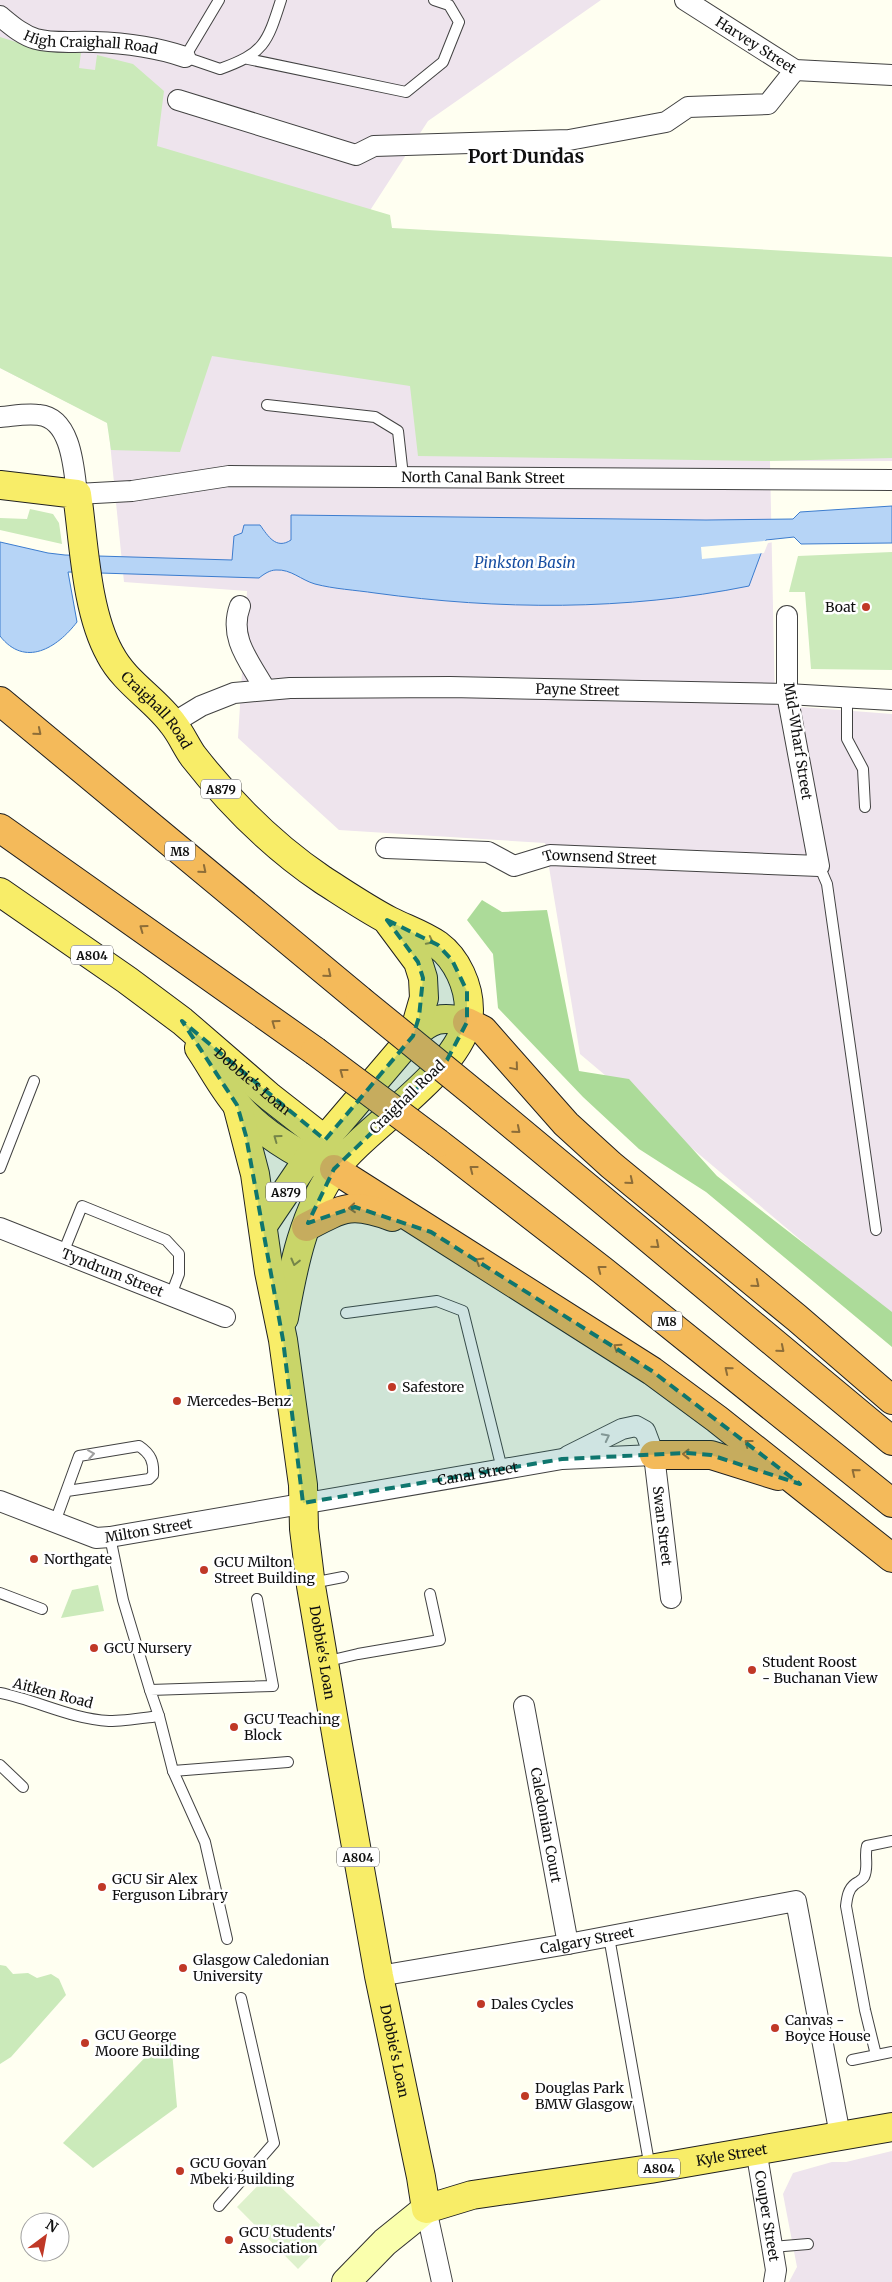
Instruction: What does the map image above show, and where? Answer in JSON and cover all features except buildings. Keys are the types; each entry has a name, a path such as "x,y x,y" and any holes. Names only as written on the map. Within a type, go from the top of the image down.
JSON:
{"highway":[{"name":"M8","path":"0,701 892,1441"},
{"name":"M8","path":"1,828 315,1051 438,1143 602,1270 892,1503"},
{"path":"475,1026 566,1124 611,1165 798,1318 892,1400"},
{"path":"338,1165 431,1232 543,1300 652,1371 800,1484 892,1558"},
{"path":"306,1226 328,1215 355,1207 368,1208 431,1232"},
{"path":"654,1455 687,1453 711,1455 800,1484"}],"main road":[{"path":"0,486 77,494"},
{"name":"Craighall Road","path":"77,494 97,620 103,641 117,666 173,723 192,754 216,783 268,836 320,878 387,920 438,945 452,960 467,991 475,1026 462,1035 447,1060 338,1165"},
{"name":"Dobbie's Loan","path":"0,892 103,963 182,1021 270,1097 316,1149 338,1165 323,1188 306,1226 293,1268 282,1331"},
{"name":"Craighall Road","path":"316,1149 413,1036 424,998 423,978 418,962 387,920"},
{"path":"413,1036 431,1020 455,1019 475,1026"},
{"name":"Dobbie's Loan","path":"182,1021 237,1106 255,1174 264,1224 269,1272 282,1331 303,1485 304,1528 323,1662 379,1976 422,2177 426,2209"},
{"name":"Dobbie's Loan","path":"237,1106 273,1135 316,1149"},
{"name":"A879","path":"264,1224 316,1149"},
{"name":"Kyle Street","path":"426,2209 472,2195 650,2169 756,2149 892,2127"}],"street":[{"name":"Harvey Street","path":"684,0 795,70 892,76"},
{"name":"High Craighall Road","path":"0,16 20,31 36,39 142,46 162,49 186,57"},
{"path":"178,100 356,155 374,146 568,140 666,122 688,107 768,104 795,70"},
{"path":"0,417 38,414 49,417 54,422 68,440 77,494"},
{"name":"North Canal Bank Street","path":"77,494 132,491 229,476 892,480"},
{"path":"240,606 235,627 241,647 264,689"},
{"name":"Mid-Wharf Street","path":"787,616 787,694 818,864"},
{"name":"Payne Street","path":"173,723 220,698 234,693 264,689 450,687 787,694 892,700"},
{"name":"Townsend Street","path":"386,848 488,852 514,866 550,855 818,864"},
{"name":"Tyndrum Street","path":"0,1228 224,1316"},
{"name":"Swan Street","path":"562,1459 622,1429 636,1426 645,1431 654,1455 671,1598"},
{"name":"Canal Street","path":"303,1503 562,1459 654,1455"},
{"name":"Milton Street","path":"0,1501 96,1538 303,1503"},
{"name":"Caledonian Court","path":"524,1706 568,1944"},
{"name":"Calgary Street","path":"379,1976 609,1937 796,1901 840,2135"},
{"name":"Couper Street","path":"756,2149 776,2270 774,2282"},
{"path":"346,2282 385,2242 426,2209 442,2282"}],"lane":[{"path":"219,0 186,57 220,70 248,59 270,36 281,0"},
{"path":"248,59 406,92 444,62 460,22 449,5 434,0"},
{"path":"267,405 375,417 398,431 403,476"},
{"path":"846,697 847,739 863,769 865,807"},
{"path":"818,864 827,884 876,1230"},
{"path":"0,1168 34,1081"},
{"path":"63,1252 82,1206 166,1240 178,1254 178,1274 171,1295"},
{"path":"346,1313 438,1301 463,1311 502,1469"},
{"path":"55,1522 79,1456 139,1446 151,1456 154,1466 153,1476 149,1479 67,1491"},
{"path":"110,1537 122,1600 159,1716 173,1771 204,1842 227,1939"},
{"path":"311,1583 343,1577"},
{"path":"0,1593 42,1609"},
{"path":"323,1662 440,1640 430,1594"},
{"path":"150,1690 273,1686 257,1599"},
{"name":"Aitken Road","path":"0,1693 19,1697 62,1712 108,1721 159,1716"},
{"path":"173,1771 288,1762"},
{"path":"0,1765 23,1787"},
{"path":"876,2055 865,2010 846,1906 848,1895 853,1886 864,1878 867,1869 864,1855 867,1846 892,1841"},
{"path":"609,1937 650,2169"},
{"path":"219,2206 274,2143 241,1998"},
{"path":"852,2060 892,2052"},
{"path":"772,2247 808,2244"}],"highlighted area":[{"path":"387,920 438,945 452,960 467,991 467,1022 462,1035 447,1060 334,1169 308,1223 355,1207 431,1232 652,1371 800,1484 711,1455 687,1453 562,1459 303,1503 283,1340 246,1136 237,1105 182,1021 325,1140 413,1036 419,1017 423,978 418,962"}],"shaded area":[{"path":"0,0 601,0 428,121 334,266 892,308 892,461 770,461 775,705 892,714 892,1317 580,1054 545,843 339,830 238,738 247,591 124,582 108,423 0,368"},
{"path":"892,2151 892,2282 789,2282 797,2267 783,2194 793,2173 832,2162 846,2162"}],"green space":[{"path":"0,37 45,51 81,53 79,68 95,70 97,55 133,64 164,91 157,146 390,215 392,228 892,257 892,458 770,461 418,456 410,386 212,356 180,452 111,450 107,423 0,368"},
{"path":"30,509 53,514 59,523 62,544 0,530 0,518 27,519"},
{"path":"892,552 892,670 811,669 805,592 789,592 798,556"},
{"path":"482,900 502,912 547,910 579,1071 629,1079 717,1176 892,1312 892,1347 706,1192 639,1149 583,1097 498,1008 493,954 467,920"},
{"path":"98,1585 104,1611 61,1618 72,1590"},
{"path":"0,1965 6,1966 13,1974 28,1973 37,1978 51,1974 59,1979 66,1995 11,2057 0,2064"},
{"path":"171,2040 177,2107 93,2168 63,2143 157,2045"},
{"path":"268,2175 331,2235 298,2269 237,2207"}],"water":[{"name":"Pinkston Basin","path":"892,506 892,543 801,544 794,537 766,540 749,586 703,594 609,604 515,605 422,599 337,588 315,584 281,570 272,571 259,578 68,572 77,622 60,640 40,651 30,652 20,651 10,646 0,636 0,542 65,555 232,560 234,536 242,533 244,525 260,525 277,543 286,543 291,540 291,515 706,520 793,519 800,512"}],"pier":[{"path":"773,540 774,542 768,543 764,553 702,559 701,547"}],"place":[{"name":"Boat","path":"866,607"},
{"name":"Safestore","path":"392,1387"},
{"name":"Mercedes-Benz","path":"177,1401"},
{"name":"Northgate","path":"34,1559"},
{"name":"GCU Milton Street Building","path":"204,1570"},
{"name":"GCU Nursery","path":"94,1648"},
{"name":"Student Roost - Buchanan View","path":"752,1670"},
{"name":"GCU Teaching Block","path":"234,1727"},
{"name":"GCU Sir Alex Ferguson Library","path":"102,1887"},
{"name":"Glasgow Caledonian University","path":"183,1968"},
{"name":"Dales Cycles","path":"481,2004"},
{"name":"Canvas - Boyce House","path":"775,2028"},
{"name":"GCU George Moore Building","path":"85,2043"},
{"name":"Douglas Park BMW Glasgow","path":"525,2096"},
{"name":"GCU Govan Mbeki Building","path":"180,2171"},
{"name":"GCU Students' Association","path":"229,2240"}],"district":[{"name":"Port Dundas","path":"526,156"}]}
